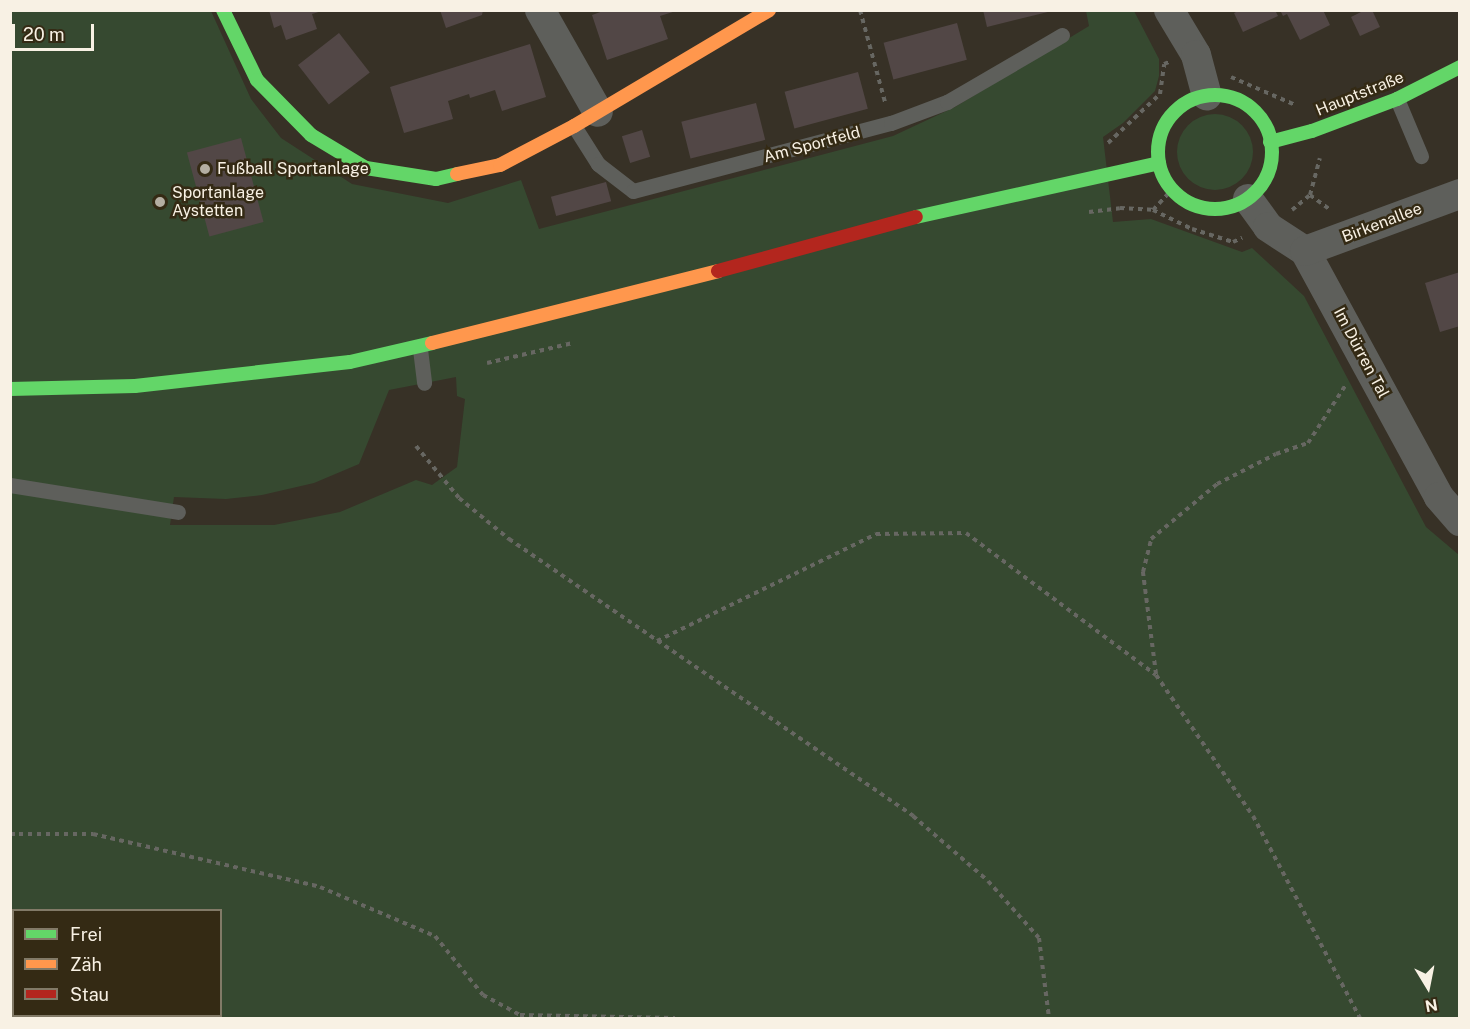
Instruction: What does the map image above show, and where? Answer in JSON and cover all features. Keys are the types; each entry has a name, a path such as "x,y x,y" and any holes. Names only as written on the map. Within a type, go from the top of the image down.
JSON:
{"main road":[{"path":"223,10 257,80 311,135 366,168 435,179 493,169 586,119 769,10"},
{"name":"Hauptstraße","path":"1270,142 1312,131 1397,99 1460,68"},
{"path":"1207,96 1227,96 1244,104 1259,116 1270,142 1270,169 1261,186 1248,199 1212,210 1194,205 1172,189 1158,164 1158,145 1169,119 1190,101 1207,96"},
{"path":"10,389 135,386 279,373 420,349 921,216 1158,164"}],"street":[{"path":"540,10 586,119"},
{"path":"1169,10 1196,55 1207,96"},
{"name":"Birkenallee","path":"1305,251 1460,194"},
{"name":"Im Dürren Tal","path":"1248,199 1268,227 1305,251 1364,354 1449,491 1460,521"}],"lane":[{"name":"Am Sportfeld","path":"586,119 598,164 633,191 891,123 947,102 1062,35"},
{"path":"1397,99 1421,156"},
{"path":"420,349 424,383"},
{"path":"10,485 178,512"}],"path":[{"path":"860,10 891,123"},
{"path":"1172,189 1153,210 1192,229 1233,242 1268,227 1310,195 1321,163 1312,131"},
{"path":"1156,675 1143,572 1151,539 1217,484 1276,454 1308,443 1364,354"},
{"path":"416,446 459,498 509,539 913,816 988,881 1039,938 1049,1018"},
{"path":"657,641 876,534 966,533 1156,675 1252,816 1360,1018"},
{"path":"10,834 93,834 320,887 435,936 483,995 520,1015 675,1018"}],"green space":[{"path":"10,11 211,11 251,99 281,138 352,184 448,203 521,180 539,229 893,136 955,107 1089,26 1086,11 1134,11 1159,59 1159,76 1155,91 1123,123 1103,137 1113,222 1151,219 1242,252 1252,248 1304,296 1426,527 1459,555 1459,1018 11,1018","holes":["456,377 457,396 465,399 457,467 432,485 416,480 340,512 274,525 170,525 174,497 226,499 262,495 314,483 359,464 389,390"]},
{"path":"1208,114 1222,114 1236,120 1247,131 1251,137 1253,152 1251,167 1242,179 1230,188 1208,190 1194,184 1183,173 1177,159 1177,145 1183,131 1194,120"}],"building":[{"path":"269,10 322,11 312,14 317,29 286,40 281,25 274,28"},
{"path":"440,10 483,10 482,15 446,28"},
{"path":"606,10 676,11 660,16 668,39 607,60 592,15"},
{"path":"983,10 1052,10 1052,11 987,27"},
{"path":"1240,10 1275,10 1278,16 1243,32 1234,13"},
{"path":"1280,10 1323,10 1330,25 1300,40 1287,14 1283,16"},
{"path":"1365,10 1372,10 1380,27 1360,36 1351,17"},
{"path":"957,23 967,60 893,79 884,43"},
{"path":"339,33 370,72 329,104 298,65"},
{"path":"530,44 546,97 502,111 495,90 470,98 469,94 448,101 453,119 404,133 390,87"},
{"path":"858,72 868,109 794,128 785,92"},
{"path":"756,103 765,140 690,158 681,122"},
{"path":"642,130 650,157 630,163 622,136"},
{"path":"241,138 264,222 209,237 187,152"},
{"path":"606,182 611,201 556,216 551,197"},
{"path":"1460,272 1460,326 1440,332 1425,283"}],"traffic: fast":[{"path":"223,10 257,80 311,135 366,168 436,179 457,174"},
{"path":"1270,142 1312,131 1397,99 1460,67"},
{"path":"1215,95 1237,100 1255,112 1267,130 1272,152 1267,174 1255,192 1237,204 1215,209 1193,204 1175,192 1163,174 1158,152 1163,130 1175,112 1193,100 1215,95"},
{"path":"916,217 1159,163"},
{"path":"10,389 135,386 350,362 432,343"}],"traffic: slow":[{"path":"457,174 500,165 574,126 769,10"},
{"path":"432,343 718,271"}],"traffic: jam":[{"path":"718,271 916,217"}],"place":[{"name":"Fußball Sportanlage","path":"205,169"},
{"name":"Sportanlage Aystetten","path":"160,202"}]}
